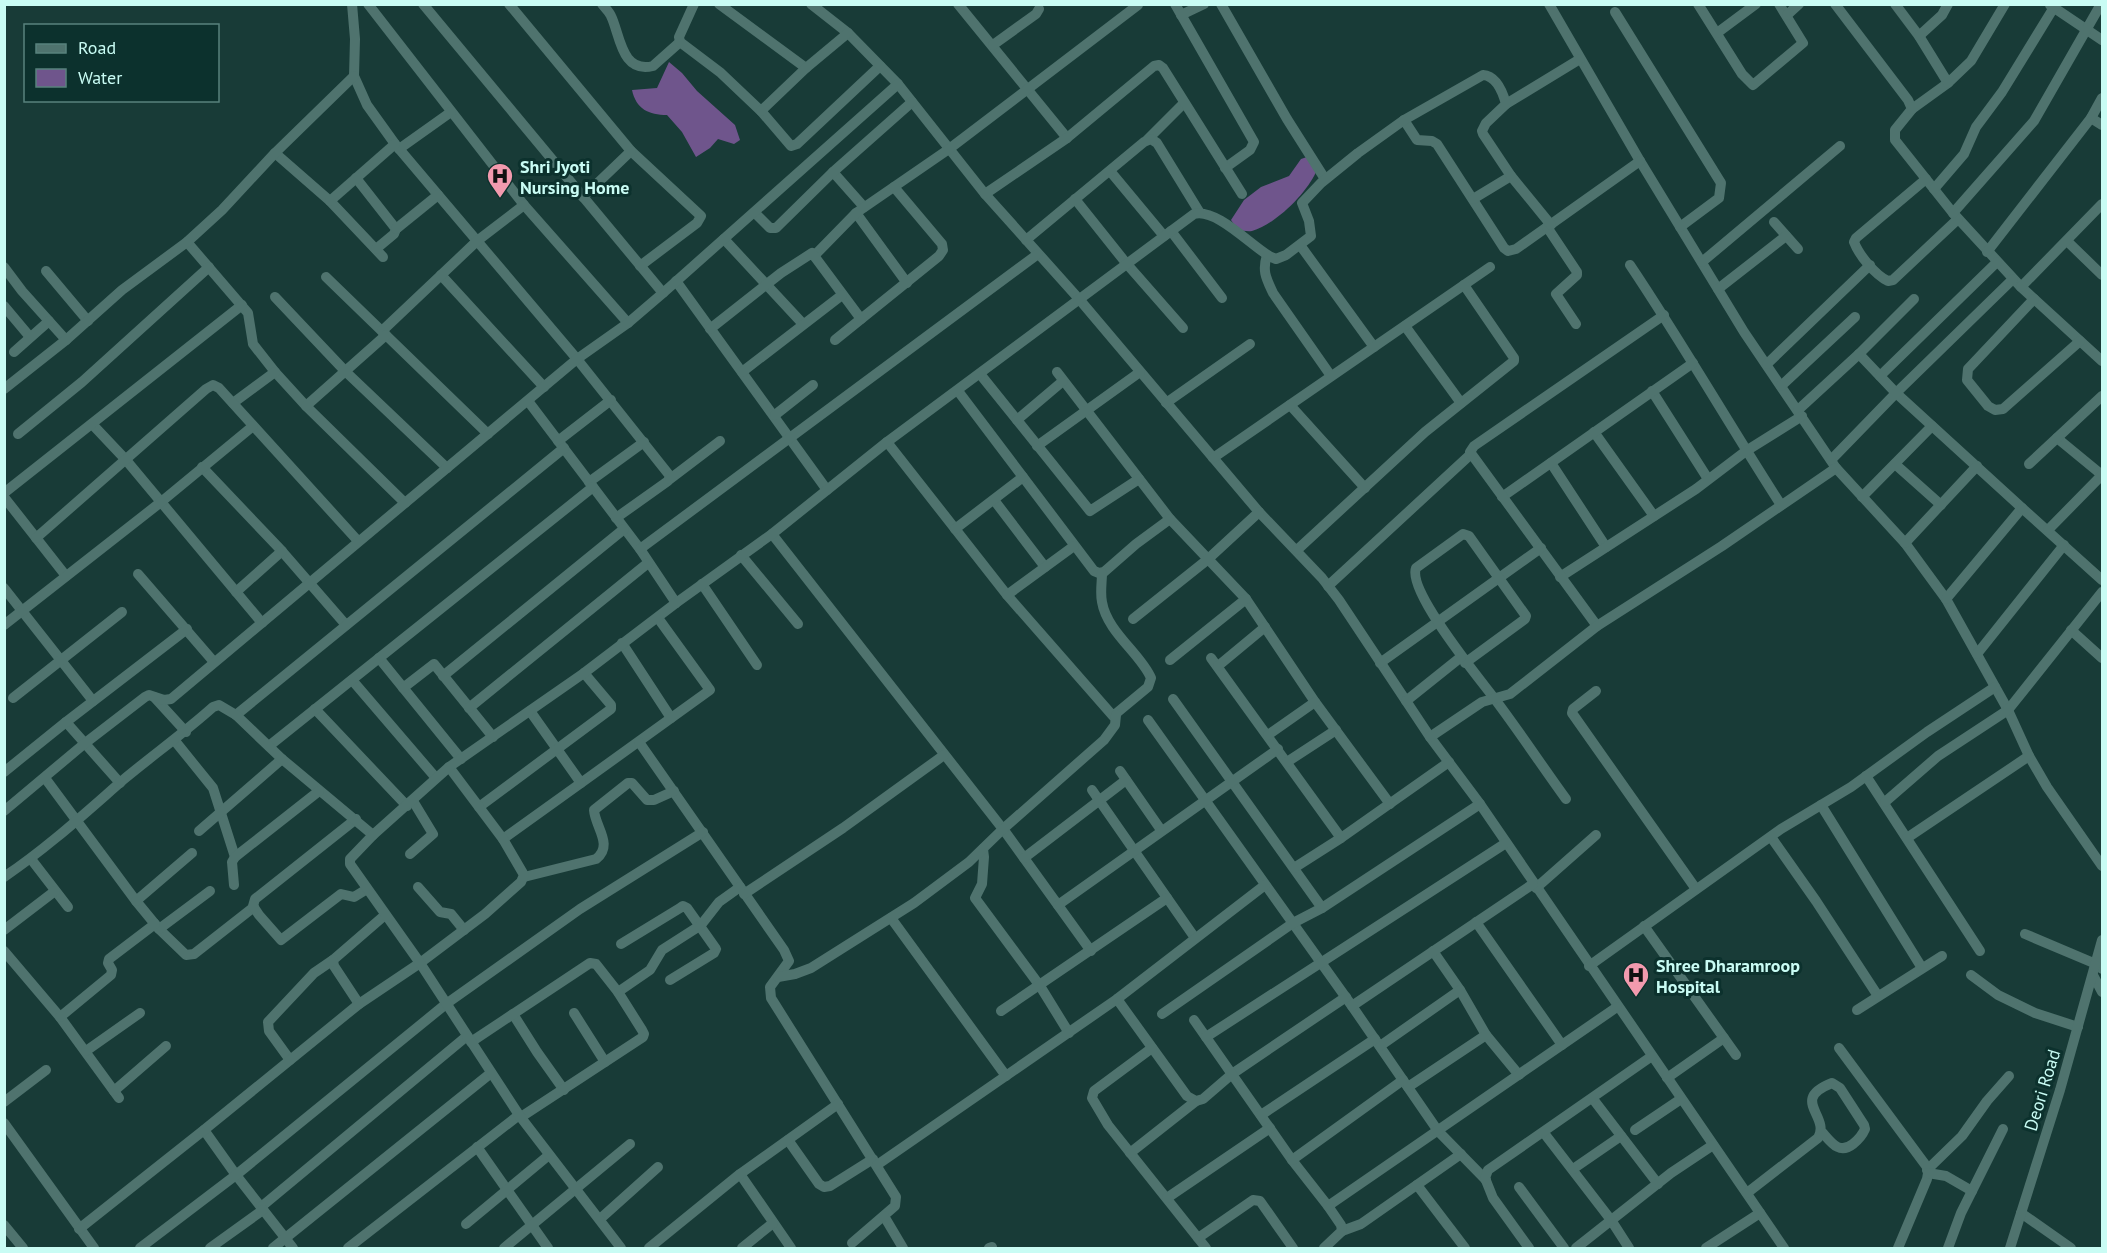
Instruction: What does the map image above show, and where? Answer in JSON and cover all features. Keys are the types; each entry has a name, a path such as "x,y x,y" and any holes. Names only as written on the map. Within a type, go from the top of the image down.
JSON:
{"street":[{"path":"352,4 355,39 354,76 367,105 397,147 611,400 669,474 669,479"},
{"path":"368,4 524,205 628,323"},
{"path":"423,4 663,293"},
{"path":"509,4 631,151 701,216 697,223 640,266"},
{"path":"602,4 612,18 620,46 629,58 641,67 653,66 680,42 694,4"},
{"path":"719,4 806,68"},
{"path":"958,4 1067,138"},
{"path":"1175,4 1254,142 1250,150 1225,168"},
{"path":"1181,15 1204,4"},
{"path":"1221,4 1287,119 1325,179"},
{"path":"1549,4 1640,161 1744,332 1834,464 1905,543 1946,599 2008,710 2029,756 2047,787 2103,866"},
{"path":"1698,4 1742,74 1753,85 1803,43 1779,4"},
{"path":"1717,33 1756,4"},
{"path":"1787,15 1800,4"},
{"path":"1834,4 1908,100 1912,109"},
{"path":"1895,4 1919,36 1948,83"},
{"path":"1919,36 1942,15 1948,4"},
{"path":"2005,4 1971,61 1948,83 1912,109 1895,130 1895,140 1955,216 1987,252 2034,299 2103,361"},
{"path":"1926,179 1854,242 1870,266 1883,279 1893,280 1955,216 2034,121 2101,4"},
{"path":"814,256 860,210 949,149 1138,5"},
{"path":"1934,189 1965,154 1976,127 2002,92 2053,6 2103,40"},
{"path":"819,7 898,84 985,194 1079,299 1259,512 1297,550 1328,586 1784,1248"},
{"path":"993,45 1036,14 1039,9"},
{"path":"1615,12 1721,183 1719,198 1680,227"},
{"path":"761,111 806,68 848,33"},
{"path":"680,42 721,73 793,146 880,66"},
{"path":"1576,324 1556,294 1575,279 1577,272 1549,226 1511,176 1482,131 1486,123 1506,104 1580,59"},
{"path":"985,194 1067,138 1158,65 1163,68 1242,194"},
{"path":"621,1248 520,1116 420,963 349,861 373,835 449,767 584,673 772,534 887,442 1194,214 1200,213 1221,221 1275,259 1286,255 1308,239 1312,231 1302,207 1303,200 1325,179 1404,120 1483,75 1490,75 1494,79 1506,104"},
{"path":"4,389 66,340 122,290 187,242 222,210 275,153 354,76"},
{"path":"4,811 84,744 145,697 149,695 164,700 171,699 358,540 577,359 628,323 898,84"},
{"path":"1987,252 2091,118 2103,98"},
{"path":"754,213 774,229 833,172 912,102"},
{"path":"1026,240 1148,140 1184,103"},
{"path":"330,201 397,147 452,112"},
{"path":"2091,118 2103,125"},
{"path":"1404,120 1417,140 1432,141 1437,144 1508,251 1516,249 1640,161"},
{"path":"1148,140 1154,140 1157,143 1200,213"},
{"path":"1702,262 1840,146"},
{"path":"583,197 631,151"},
{"path":"275,153 330,201 379,253 396,229 438,195"},
{"path":"1110,171 1168,233 1222,298"},
{"path":"833,172 907,283"},
{"path":"1473,199 1511,176"},
{"path":"356,178 396,229"},
{"path":"835,340 939,256 943,247 894,187"},
{"path":"1075,200 1183,328"},
{"path":"1430,737 1482,702 1510,694 1597,626 1782,505 1834,464 1896,393 2017,283 2067,241 2103,204"},
{"path":"306,406 345,371 477,241 524,205"},
{"path":"1774,222 1798,249"},
{"path":"1718,289 1786,236"},
{"path":"724,239 803,324"},
{"path":"2067,241 2103,275"},
{"path":"187,242 242,305 250,317 253,344 275,372 306,406 405,503"},
{"path":"1300,245 1374,346"},
{"path":"710,329 812,253 861,319"},
{"path":"640,549 1038,254"},
{"path":"1267,255 1263,266 1267,280 1331,376"},
{"path":"1880,376 1997,262"},
{"path":"1630,265 1664,315 1746,451 1782,505"},
{"path":"1767,364 1870,266"},
{"path":"4,267 66,340"},
{"path":"18,434 82,382 209,267"},
{"path":"1213,458 1490,267"},
{"path":"46,271 88,321"},
{"path":"441,275 544,387"},
{"path":"326,277 488,434"},
{"path":"676,281 827,490"},
{"path":"1297,550 1425,432 1512,363 1514,358 1464,285"},
{"path":"742,372 842,295"},
{"path":"275,297 345,371 447,468"},
{"path":"1560,577 1708,479 1800,413 1914,299"},
{"path":"2034,299 1968,369 1967,380 1988,406 1995,410 2003,409 2080,341"},
{"path":"66,576 4,495 242,305"},
{"path":"4,306 30,337"},
{"path":"1328,586 1471,454 1474,446 1664,315"},
{"path":"1781,386 1856,318"},
{"path":"14,352 49,321"},
{"path":"1405,326 1461,403"},
{"path":"1166,403 1250,344"},
{"path":"1859,354 1896,393 2103,580"},
{"path":"1502,497 1693,363"},
{"path":"233,403 275,372"},
{"path":"1037,446 1140,372"},
{"path":"980,374 1090,512 1139,479"},
{"path":"1017,420 1060,377 1170,519 1246,599 1316,702 1390,804"},
{"path":"36,538 210,385 219,387 358,540"},
{"path":"775,416 813,385"},
{"path":"958,391 1074,546 1094,571 1102,573"},
{"path":"1652,391 1708,479"},
{"path":"2029,464 2103,396"},
{"path":"528,400 640,549 676,603"},
{"path":"236,715 346,625 611,400"},
{"path":"1290,405 1365,488"},
{"path":"92,424 126,460 262,623"},
{"path":"4,625 161,502 253,426"},
{"path":"1862,497 1932,426"},
{"path":"1594,432 1653,516"},
{"path":"2048,530 2103,475 2057,438"},
{"path":"616,518 720,441"},
{"path":"269,746 644,442"},
{"path":"887,442 1007,595 1110,714 1116,715"},
{"path":"1471,454 1597,626"},
{"path":"1551,463 1606,547"},
{"path":"1894,464 1941,505"},
{"path":"1905,543 1977,466"},
{"path":"202,467 282,552 346,625"},
{"path":"956,530 1023,477"},
{"path":"994,500 1045,567"},
{"path":"1946,599 2022,508"},
{"path":"1133,619 1207,560 1259,512"},
{"path":"778,977 811,968 891,918 969,862 1104,740 1115,725 1116,715 1148,687 1152,678 1120,637 1105,610 1101,600 1102,573 1136,543 1170,519"},
{"path":"443,676 624,529"},
{"path":"772,534 1003,829 1091,951"},
{"path":"1406,701 1463,660 1526,617 1526,613 1469,536 1461,535 1416,568 1414,577 1437,621 1463,660 1495,699 1566,799"},
{"path":"1977,654 2064,545"},
{"path":"1007,595 1074,546"},
{"path":"1380,663 1541,548"},
{"path":"236,592 282,552"},
{"path":"741,555 798,624"},
{"path":"469,708 648,562"},
{"path":"138,574 214,662"},
{"path":"702,584 757,665"},
{"path":"4,588 93,701"},
{"path":"1885,802 1938,756 2008,710 2103,592"},
{"path":"1170,660 1246,599"},
{"path":"13,698 122,612"},
{"path":"503,839 710,690 658,618"},
{"path":"1265,627 1215,662 1341,838"},
{"path":"4,772 187,629"},
{"path":"2072,630 2103,658"},
{"path":"622,643 671,718"},
{"path":"378,658 461,759"},
{"path":"403,688 433,664 493,737"},
{"path":"478,807 612,709 584,673"},
{"path":"352,680 436,778"},
{"path":"1589,966 1771,837 1866,776 1995,687"},
{"path":"1596,691 1573,709 1572,713 1696,889"},
{"path":"154,697 186,732"},
{"path":"1173,699 1322,908"},
{"path":"1268,735 1316,702"},
{"path":"4,878 31,860 78,822 120,783 216,706 223,706 236,715 282,759 373,835"},
{"path":"315,709 410,804 433,834 410,854"},
{"path":"530,711 581,783"},
{"path":"1148,720 1378,1042 1438,1131 1486,1180"},
{"path":"66,722 120,783"},
{"path":"1287,762 1336,730"},
{"path":"175,741 213,788 236,856"},
{"path":"639,742 788,956 789,961 770,987 771,998 897,1197 895,1206 852,1242"},
{"path":"1058,905 1278,749"},
{"path":"618,992 650,970 662,951 701,925 719,902 843,828 944,755"},
{"path":"1907,838 2029,756"},
{"path":"199,831 282,759"},
{"path":"1294,868 1449,762"},
{"path":"79,1229 359,1004 464,930 521,882 524,877 522,868 449,767"},
{"path":"1024,858 1099,801 1123,775 1161,830"},
{"path":"1866,776 1980,951"},
{"path":"45,778 136,901 180,952 189,956 254,907"},
{"path":"524,877 596,859 600,856 605,843 594,810 628,783 632,783 642,796 650,801 674,791"},
{"path":"1092,790 1195,938"},
{"path":"234,885 232,862 236,856 319,791"},
{"path":"1162,1014 1293,923 1322,908 1480,804"},
{"path":"1821,805 1922,968"},
{"path":"356,819 255,899 254,907 270,930 281,940 341,894 354,897 367,889"},
{"path":"140,1248 236,1175 446,1004 580,909 703,832"},
{"path":"1131,1153 1196,1101 1203,1099 1232,1074 1535,886 1596,835"},
{"path":"1771,837 1878,996"},
{"path":"1206,1037 1506,843"},
{"path":"983,849 982,884 975,898 1040,987 1069,1033"},
{"path":"136,901 192,853"},
{"path":"31,860 68,907"},
{"path":"788,1140 819,1184 824,1187 875,1162 1006,1076 1117,999 1265,885"},
{"path":"418,887 440,912 451,914 464,930"},
{"path":"4,930 56,891"},
{"path":"60,1017 111,975 109,959 210,891"},
{"path":"1001,1011 1040,987 1167,898"},
{"path":"621,944 683,906 687,908 701,925 716,951 670,980"},
{"path":"290,1060 270,1031 268,1023 314,973 333,960 385,915"},
{"path":"891,918 1006,1076"},
{"path":"1476,922 1562,1045"},
{"path":"1644,926 1737,1055"},
{"path":"2025,934 2097,970 2103,992"},
{"name":"Deori Road","path":"2010,1248 2097,970 2103,940"},
{"path":"4,951 60,1017 117,1094 166,1046"},
{"path":"1433,951 1460,990 1486,1035 1519,1075"},
{"path":"1857,1010 1941,956"},
{"path":"333,960 334,966 359,1004"},
{"path":"210,1248 469,1039 513,1014 591,963 596,964 618,992 644,1036 564,1090 520,1116 348,1248"},
{"path":"1971,975 1998,995 2035,1013 2078,1027"},
{"path":"1261,1115 1460,990"},
{"path":"1117,999 1187,1096 1196,1101"},
{"path":"1328,1206 1617,1007"},
{"path":"86,1052 140,1013"},
{"path":"574,1013 605,1062"},
{"path":"513,1014 564,1090"},
{"path":"1194,1020 1292,1160 1328,1206 1341,1225 1342,1231"},
{"path":"1292,1160 1406,1083 1486,1035"},
{"path":"1667,1078 1724,1038"},
{"path":"1152,1048 1094,1091 1091,1096 1108,1125 1206,1248"},
{"path":"1839,1048 1928,1172 1955,1180 1972,1191"},
{"path":"1529,1248 1493,1198 1486,1174 1491,1167 1544,1133 1652,1056"},
{"path":"4,1102 46,1070"},
{"path":"273,1248 492,1073"},
{"path":"1898,1248 1928,1172 1962,1136 1987,1101 2009,1076"},
{"path":"1747,1193 1818,1138 1822,1132 1822,1126 1811,1105 1811,1099 1827,1085 1836,1084 1865,1129 1858,1139 1845,1149 1834,1145 1822,1132"},
{"path":"1635,1130 1681,1098"},
{"path":"1593,1099 1658,1184"},
{"path":"648,1248 740,1174 838,1104"},
{"path":"4,1123 94,1248"},
{"path":"1167,1198 1270,1128"},
{"path":"1948,1248 1972,1191 2003,1129"},
{"path":"204,1130 293,1248"},
{"path":"1544,1133 1574,1169 1629,1248"},
{"path":"1574,1169 1621,1136"},
{"path":"504,1248 630,1144"},
{"path":"1576,1248 1658,1184 1713,1145"},
{"path":"477,1147 548,1248"},
{"path":"1327,1248 1342,1231 1361,1224 1461,1154"},
{"path":"466,1224 549,1155"},
{"path":"600,1219 658,1167"},
{"path":"740,1174 791,1248"},
{"path":"1416,1185 1465,1248"},
{"path":"1519,1187 1564,1248"},
{"path":"1198,1238 1256,1199 1260,1201 1293,1248"},
{"path":"1706,1248 1719,1245 1760,1213"},
{"path":"2021,1213 2071,1248"},
{"path":"884,1216 903,1248"},
{"path":"742,1248 773,1223"},
{"path":"4,1225 23,1248"}],"water":[{"path":"669,62 735,125 740,140 734,144 718,139 710,148 696,157 682,132 667,115 654,114 640,106 632,90 657,88"},
{"path":"1307,157 1316,172 1298,198 1271,222 1250,231 1238,230 1231,220 1244,200 1261,187 1289,176 1301,159"}],"place":[{"name":"Shri Jyoti Nursing Home","path":"500,199"},
{"name":"Shree Dharamroop Hospital","path":"1636,998"}]}
